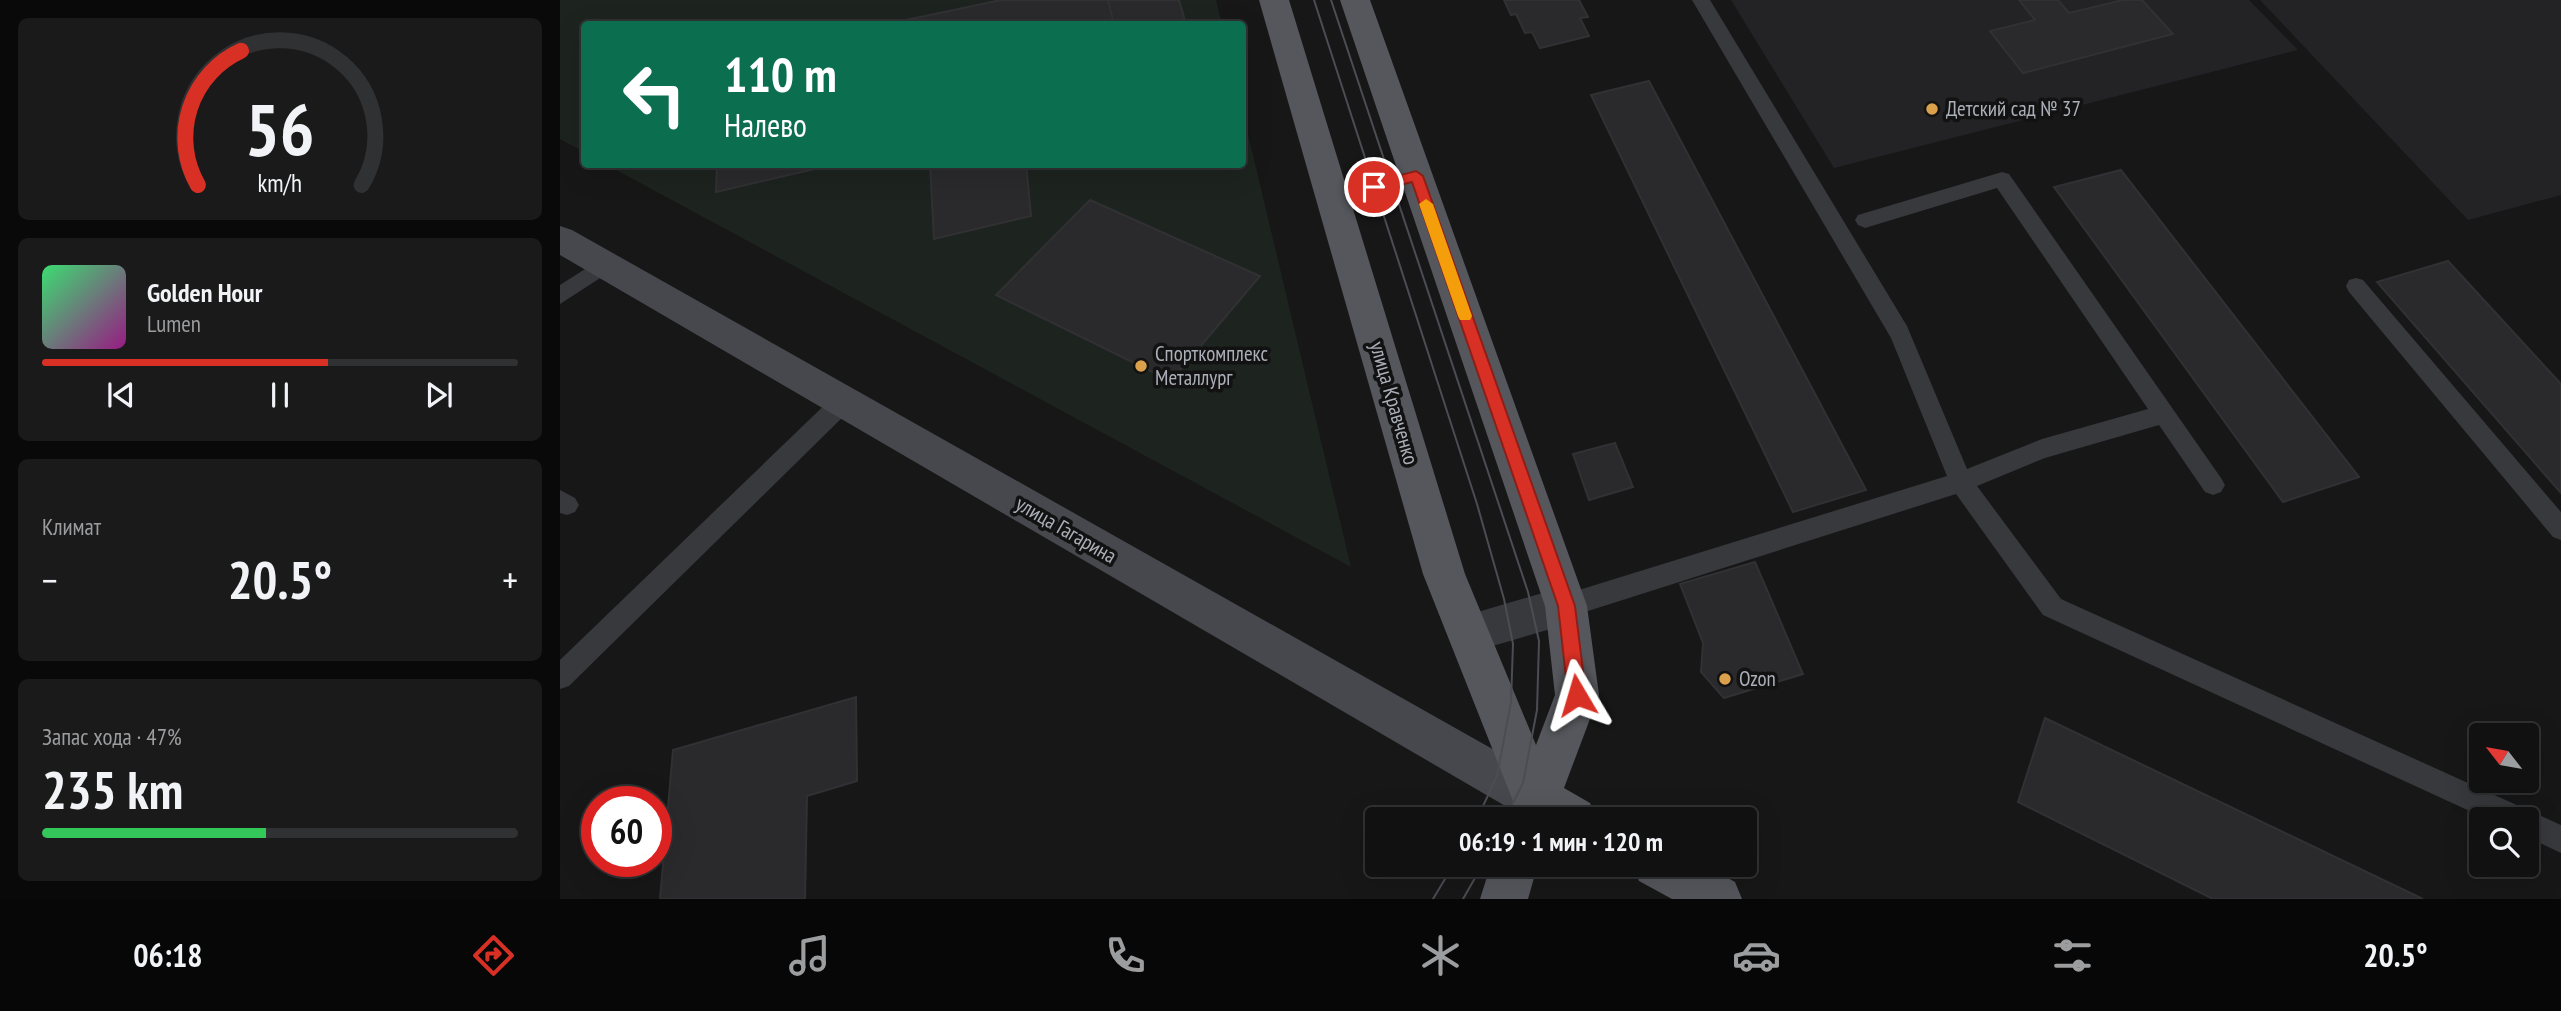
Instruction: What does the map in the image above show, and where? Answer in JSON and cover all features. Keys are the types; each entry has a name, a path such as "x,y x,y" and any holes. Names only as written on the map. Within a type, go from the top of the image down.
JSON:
{"main road":[{"name":"улица Кравченко","path":"1274,0 1444,574 1469,633 1532,807"},
{"path":"1355,0 1566,606 1577,695 1532,807"},
{"name":"улица Гагарина","path":"560,239 844,401 1530,807"},
{"path":"1504,899 1511,877"},
{"path":"1679,877 1718,899"}],"street":[{"path":"1333,197 1416,176"},
{"path":"1469,633 1566,606"}],"lane":[{"path":"1701,0 1901,335 1962,482 2052,607 2492,807"},
{"path":"1865,220 2002,179 2213,485"},
{"path":"560,296 604,265"},
{"path":"2356,286 2561,529"},
{"path":"560,677 844,401"},
{"path":"1566,606 1962,482 2042,449 2166,414"},
{"path":"2539,829 2561,839"}],"shaded area":[{"path":"560,0 1216,0 1221,21 581,21 581,150 560,139"},
{"name":"Детский сад № 37","path":"1731,0 2249,0 2298,50 1834,168"},
{"path":"2260,0 2561,0 2561,195 2468,220"},
{"name":"Спорткомплекс Металлург","path":"1246,126 1351,567 613,168 1246,168"}],"building":[{"path":"1001,0 1108,0 1113,21 901,21"},
{"path":"1108,0 1179,0 1185,21 1113,21"},
{"path":"1504,0 1579,0 1588,17 1580,18 1589,36 1540,48 1532,32 1525,33 1516,14 1511,15"},
{"path":"2019,0 2058,0 2069,13 2123,0 2142,0 2173,34 2023,73 1990,31 2035,20"},
{"path":"1649,81 1866,490 1793,512 1591,95"},
{"path":"717,168 819,168 716,192"},
{"path":"930,168 1026,168 1031,216 934,239"},
{"path":"2121,170 2359,477 2283,502 2054,187"},
{"path":"1090,200 1260,276 1171,381 996,295"},
{"path":"2448,261 2561,384 2561,493 2377,282"},
{"path":"1615,443 1633,487 1589,500 1573,454"},
{"path":"1755,562 1803,674 1724,698 1701,672 1703,643 1680,584"},
{"path":"856,697 857,781 807,796 805,899 660,899 662,877 672,877 672,786 670,786 673,750"},
{"path":"2045,718 2423,899 2213,899 2018,802"}],"tram line":[{"path":"1314,0 1477,504 1504,599 1513,644 1511,702 1497,776 1483,807"},
{"path":"1331,0 1528,592 1539,641 1537,710 1523,783 1511,807"},
{"path":"1433,899 1446,877"},
{"path":"1463,899 1476,877"}],"slow traffic":[{"path":"1426,204 1465,316"}],"place":[{"name":"Детский сад № 37","path":"1932,109"},
{"name":"Спорткомплекс Металлург","path":"1141,366"},
{"name":"Ozon","path":"1725,679"}],"route":[{"path":"1374,187 1416,176 1566,606 1577,695"}]}
